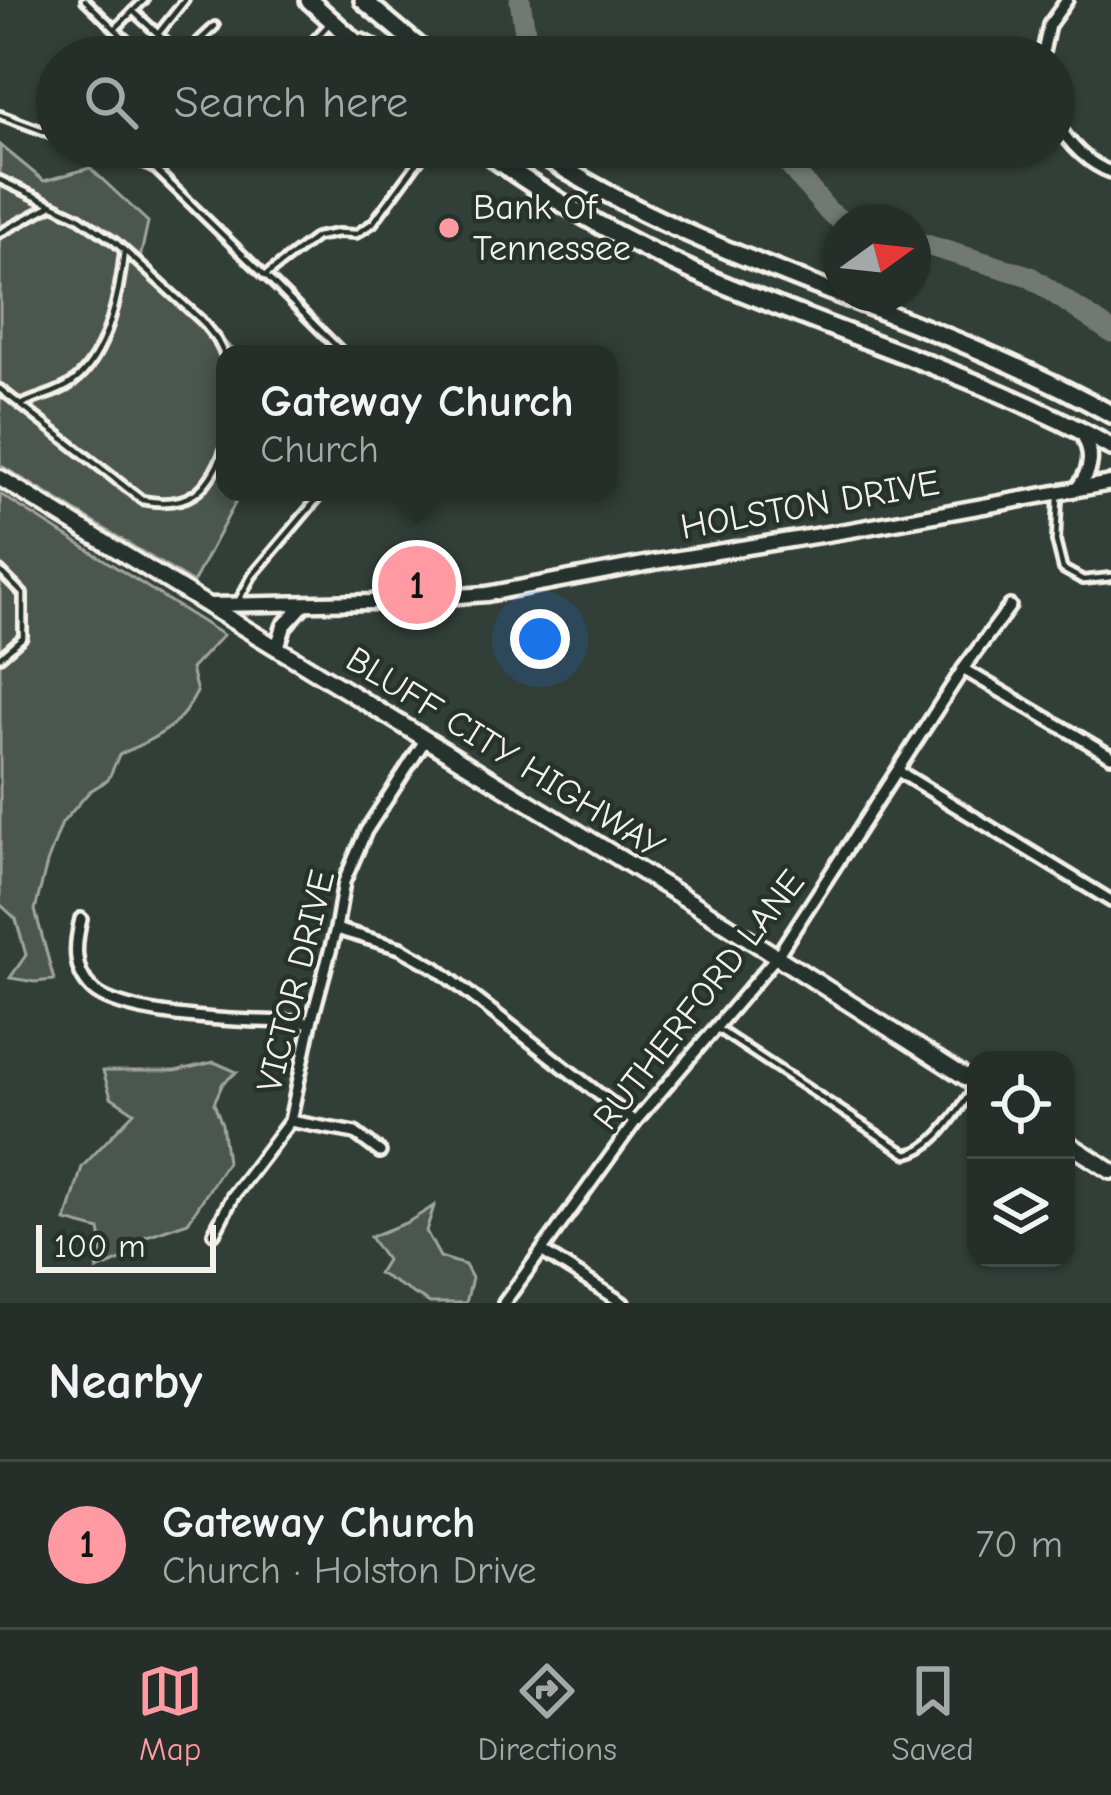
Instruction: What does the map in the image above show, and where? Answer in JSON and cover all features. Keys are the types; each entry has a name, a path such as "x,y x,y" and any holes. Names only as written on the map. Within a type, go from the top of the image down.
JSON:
{"highway":[{"path":"309,0 349,36"},
{"path":"363,0 406,36"},
{"path":"510,168 586,217 699,274 941,368 1111,447"},
{"path":"564,168 693,237 988,354 1111,414"}],"main road":[{"name":"BLUFF CITY HIGHWAY","path":"0,478 777,956 967,1078"},
{"path":"1075,1148 1111,1171"}],"street":[{"path":"1047,36 1067,0"},
{"path":"346,33 352,36"},
{"path":"1075,147 1111,172"},
{"path":"1077,489 1091,461 1080,430"},
{"name":"HOLSTON DRIVE","path":"208,605 488,594 1111,483"},
{"path":"278,648 284,626 304,604"},
{"name":"RUTHERFORD LANE","path":"504,1303 635,1123 777,956 963,669 1010,606"},
{"path":"963,669 1111,756"},
{"name":"VICTOR DRIVE","path":"214,1233 233,1196 290,1121 344,882 366,831 426,739"},
{"path":"898,771 1111,901"},
{"path":"81,919 76,957 95,994 173,1015 311,1022"},
{"path":"336,928 400,948 436,968 635,1123"},
{"path":"290,1121 355,1133 380,1152"},
{"path":"543,1252 623,1303"}],"lane":[{"path":"85,0 122,36"},
{"path":"115,29 144,0"},
{"path":"133,11 158,34 185,0"},
{"path":"318,36 332,21"},
{"path":"204,36 215,26"},
{"path":"0,115 36,128"},
{"path":"152,168 335,345"},
{"path":"265,275 316,237 356,234 373,223 413,168"},
{"path":"0,180 77,216 124,251 201,320 220,345"},
{"path":"0,233 52,205"},
{"path":"21,405 77,380 92,359 120,292 124,251"},
{"path":"0,388 142,500 164,505 187,500 216,468"},
{"path":"1058,492 1056,541 1063,569 1083,580 1111,577"},
{"path":"236,605 252,576 314,501"},
{"path":"0,572 23,594 22,637 0,658"},
{"path":"716,1028 907,1154 930,1143 967,1096"}],"shaded area":[{"path":"0,145 44,181 90,168 148,222 140,259 228,345 216,345 216,501 236,501 193,583 0,465"},
{"path":"0,494 223,635 191,669 197,692 182,715 155,737 119,755 108,780 90,791 62,823 35,910 54,980 35,982 10,978 26,955 16,919 0,904"},
{"path":"214,1062 237,1072 223,1083 214,1103 227,1162 188,1222 138,1239 128,1257 97,1270 103,1247 100,1230 66,1221 82,1167 134,1112 111,1097 103,1071 175,1071"},
{"path":"434,1206 426,1231 440,1257 465,1265 472,1278 466,1303 430,1303 378,1273 386,1260 370,1237"}],"waterway":[{"path":"520,0 526,36"},
{"path":"792,168 823,205"},
{"path":"931,246 1029,276 1111,332"}],"place":[{"name":"Bank Of Tennessee","path":"449,228"},
{"name":"Gateway Church","path":"417,585"}]}
